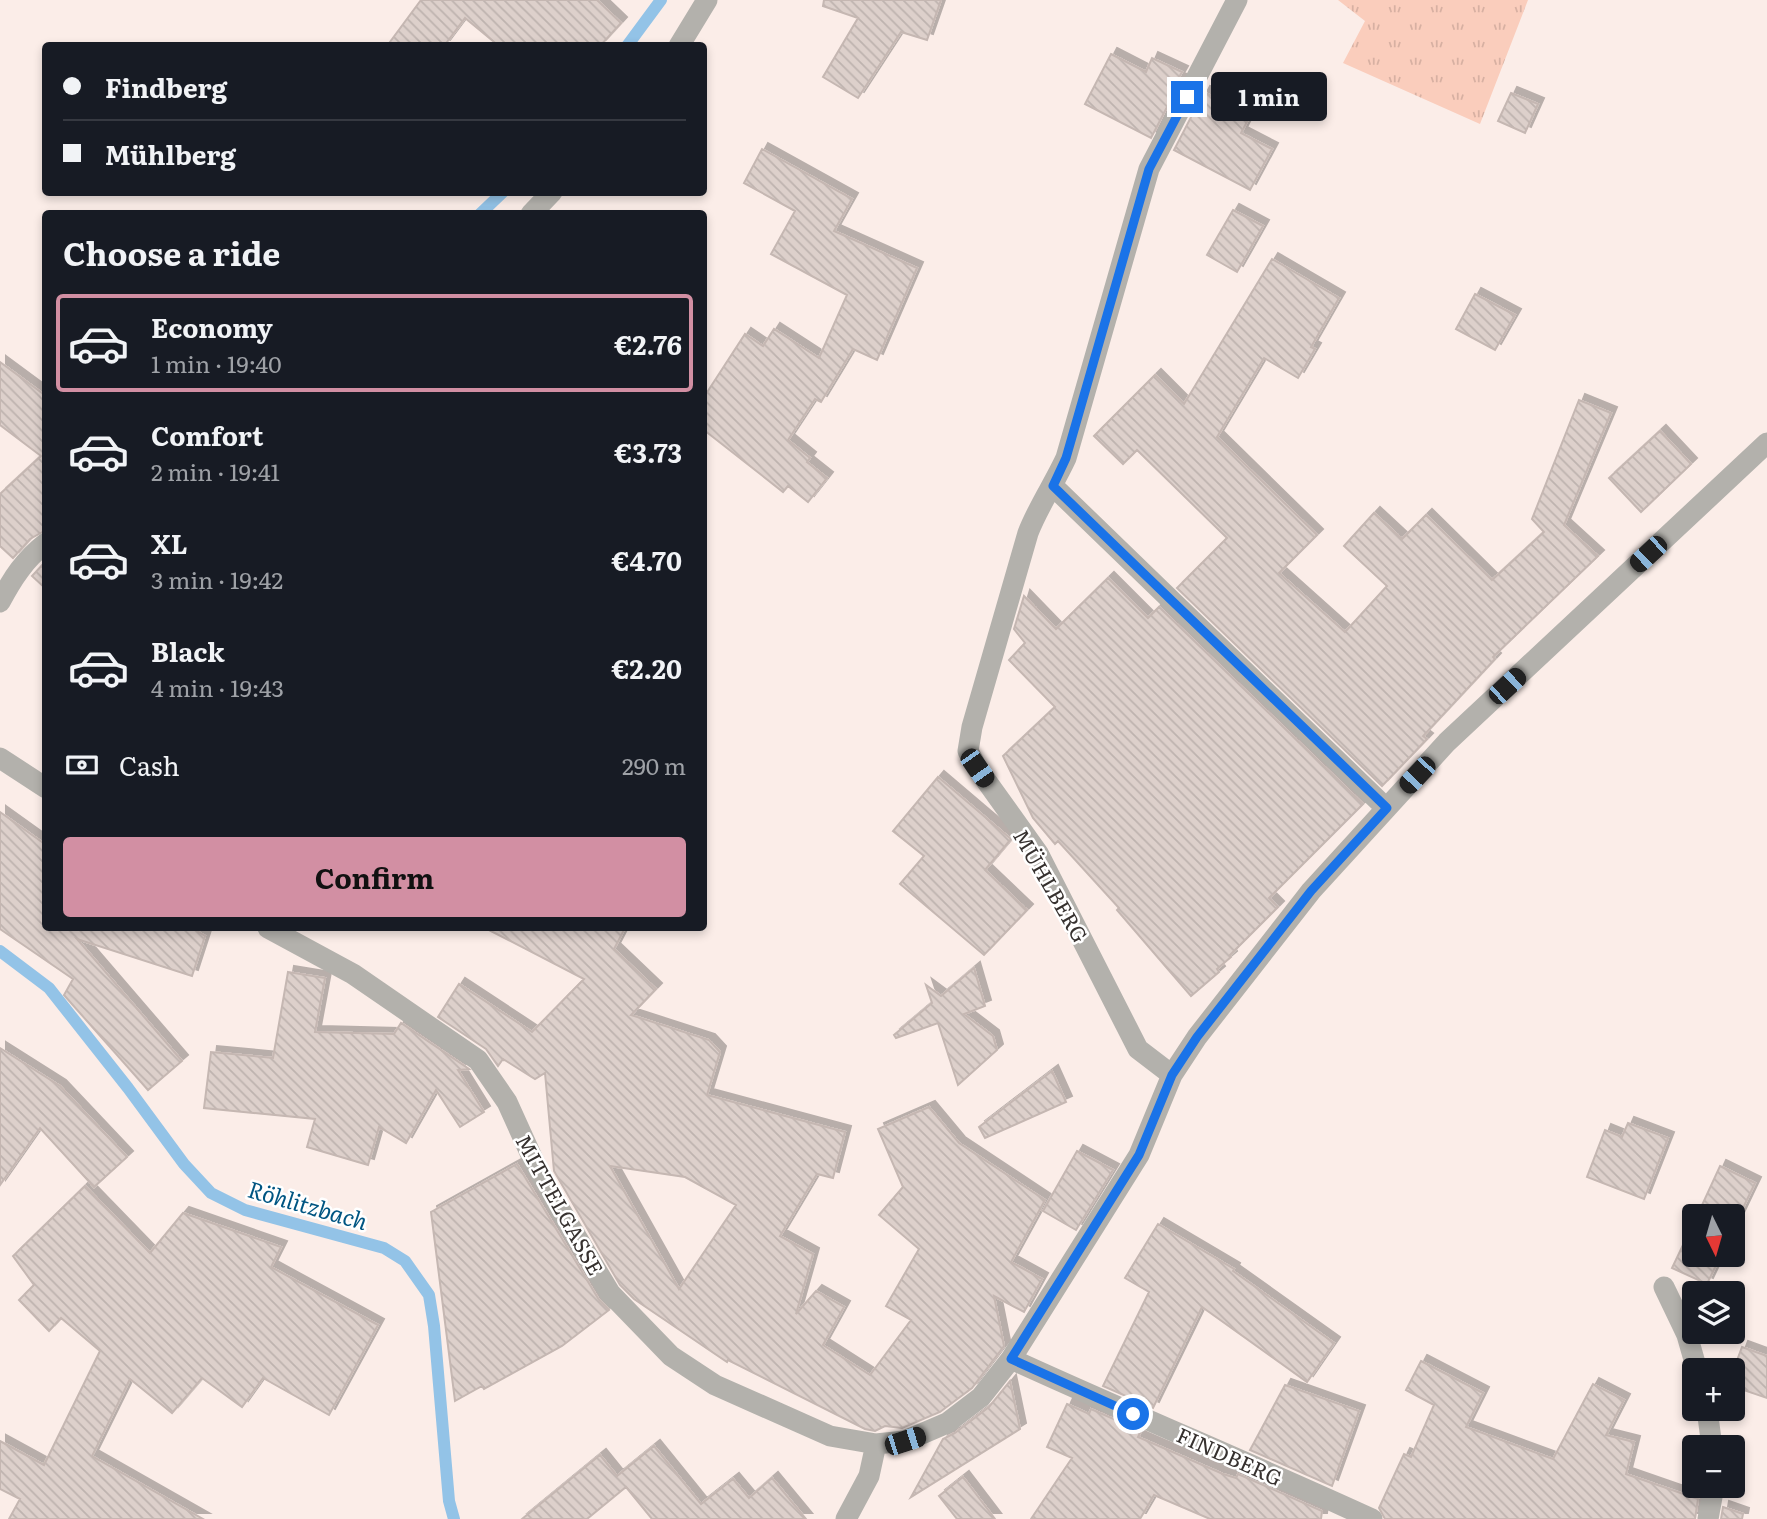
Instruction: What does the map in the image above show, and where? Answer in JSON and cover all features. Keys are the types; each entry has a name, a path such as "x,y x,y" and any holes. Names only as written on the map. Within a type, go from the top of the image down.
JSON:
{"street":[{"path":"681,42 708,0"},
{"name":"MÜHLBERG","path":"1172,1075 1138,1049 1038,853 977,768 968,751 972,727 1028,533 1066,458 1149,169 1237,0"},
{"path":"535,210 548,196"},
{"path":"846,1519 869,1476 876,1444 905,1441 947,1423 981,1397 1011,1359 1139,1155 1172,1075 1197,1037 1311,891 1447,742 1767,443"},
{"path":"1053,486 1387,808"},
{"path":"0,602 26,560 42,546"},
{"path":"0,758 42,785"},
{"name":"MITTELGASSE","path":"274,931 353,974 478,1060 507,1102 555,1201 610,1293 671,1356 715,1385 830,1436 876,1444"},
{"path":"1664,1287 1687,1335 1694,1358"},
{"name":"FINDBERG","path":"1011,1359 1084,1393 1233,1455 1372,1519"},
{"path":"1708,1519 1712,1498"}],"green space":[{"path":"1338,0 1528,0 1480,124 1343,63 1365,21"}],"building":[{"path":"421,0 597,0 621,23 604,42 494,42 465,18 447,42 390,42"},
{"path":"824,0 941,0 927,40 901,32 858,98 823,77 858,18 823,6"},
{"path":"1111,54 1146,72 1152,58 1182,72 1178,79 1181,80 1151,138 1085,104"},
{"path":"1204,92 1250,116 1241,133 1272,149 1250,190 1174,150"},
{"path":"1511,93 1538,104 1525,133 1498,121"},
{"path":"762,149 852,199 834,231 917,268 877,360 853,349 821,402 815,399 788,440 810,458 807,462 827,478 808,502 788,486 783,492 707,432 707,392 745,334 763,346 774,329 819,358 847,295 771,254 795,211 744,183"},
{"path":"1233,210 1263,226 1237,272 1207,255"},
{"path":"1272,259 1339,298 1311,347 1315,349 1298,378 1264,358 1217,437 1317,535 1279,573 1345,632 1387,586 1344,546 1374,513 1402,539 1426,515 1492,580 1544,532 1532,519 1579,400 1611,413 1564,525 1598,556 1493,657 1495,659 1423,736 1427,739 1382,786 1177,588 1227,538 1137,450 1123,464 1094,436 1155,375 1184,404"},
{"path":"1475,294 1515,315 1495,350 1456,329"},
{"path":"0,362 42,393 42,532 30,539 13,558 0,546 0,494 41,456 0,425"},
{"path":"1660,431 1691,464 1641,512 1609,478"},
{"path":"42,565 42,585 32,576"},
{"path":"1108,578 1148,618 1159,607 1363,804 1269,898 1278,907 1217,969 1219,972 1191,996 1117,910 1119,908 1058,841 1055,844 1033,818 1003,756 1055,707 1009,660 1025,643 1014,629 1024,596 1056,629"},
{"path":"938,777 1011,839 985,870 1027,910 984,955 900,884 924,856 893,831"},
{"path":"0,812 42,842 42,931 197,931 205,936 192,976 77,939 182,1061 148,1090 64,995 73,979 0,929"},
{"path":"491,931 623,931 614,949 656,989 631,1015 709,1040 720,1052 707,1095 845,1132 833,1178 817,1174 780,1236 813,1254 796,1314 816,1291 844,1307 823,1345 870,1375 911,1320 886,1306 919,1249 879,1215 903,1187 878,1129 929,1107 959,1143 1045,1200 1011,1262 1042,1279 1024,1312 994,1296 1004,1346 972,1388 940,1412 902,1428 885,1426 875,1431 865,1429 728,1360 727,1362 634,1299 620,1285 554,1171 545,1073 535,1079 503,1059 498,1066 486,1049 438,1017 459,984 532,1032 584,979","holes":["610,1166 685,1177 736,1205 679,1289"]},
{"path":"974,968 985,1006 964,1014 993,1036 997,1050 958,1085 938,1023 896,1038 894,1035 932,1003 926,985 941,996"},
{"path":"288,972 325,978 315,1032 394,1034 401,1023 469,1069 458,1070 484,1112 460,1127 436,1090 406,1143 379,1127 368,1165 307,1147 315,1119 204,1108 211,1052 273,1058"},
{"path":"0,1048 60,1086 127,1157 94,1187 40,1128 0,1185"},
{"path":"1052,1071 1066,1102 985,1138 979,1127"},
{"path":"1628,1123 1668,1138 1644,1199 1587,1177 1605,1130 1622,1137"},
{"path":"1077,1151 1113,1170 1076,1230 1043,1211"},
{"path":"517,1164 599,1300 609,1310 562,1346 484,1389 482,1386 455,1401 431,1212"},
{"path":"1720,1166 1755,1183 1745,1204 1703,1204"},
{"path":"85,1186 150,1253 183,1213 281,1247 271,1267 378,1325 329,1415 263,1378 242,1407 202,1378 172,1413 130,1379 92,1456 203,1519 9,1519 20,1499 0,1489 0,1441 44,1465 100,1351 61,1318 49,1331 19,1300 34,1285 13,1256"},
{"path":"1158,1224 1234,1269 1233,1271 1334,1343 1307,1382 1202,1307 1153,1408 1103,1386 1149,1292 1125,1278"},
{"path":"1682,1247 1682,1267 1715,1267 1708,1281 1700,1281 1672,1268"},
{"path":"1742,1347 1767,1356 1767,1398 1745,1390 1745,1358 1738,1358"},
{"path":"1421,1361 1483,1393 1466,1427 1553,1459 1593,1384 1624,1400 1606,1435 1634,1442 1626,1474 1682,1493 1682,1498 1698,1499 1695,1519 1385,1519 1379,1508 1404,1454 1411,1457 1434,1405 1406,1390"},
{"path":"1010,1381 1020,1429 911,1497 943,1439 989,1407"},
{"path":"1285,1385 1359,1411 1332,1486 1250,1450"},
{"path":"1067,1404 1089,1414 1091,1409 1141,1431 1138,1437 1223,1474 1236,1478 1238,1474 1322,1511 1321,1519 1210,1519 1154,1495 1140,1519 1031,1519 1072,1458 1047,1447"},
{"path":"654,1446 701,1504 733,1479 749,1498 772,1478 806,1519 652,1519 626,1487 587,1519 522,1519 600,1455 617,1476"},
{"path":"963,1477 995,1519 957,1519 939,1496"},
{"path":"1723,1507 1743,1514 1742,1519 1721,1519"}],"waterway":[{"path":"630,42 661,0"},
{"path":"484,210 499,196"},
{"name":"Röhlitzbach","path":"0,951 49,988 184,1164 211,1193 245,1210 384,1248 405,1261 429,1295 449,1501 454,1519"}],"route":[{"path":"1133,1414 1011,1359 1139,1155 1172,1075 1197,1037 1311,891 1387,808 1053,486 1066,458 1149,169 1187,97"}]}
